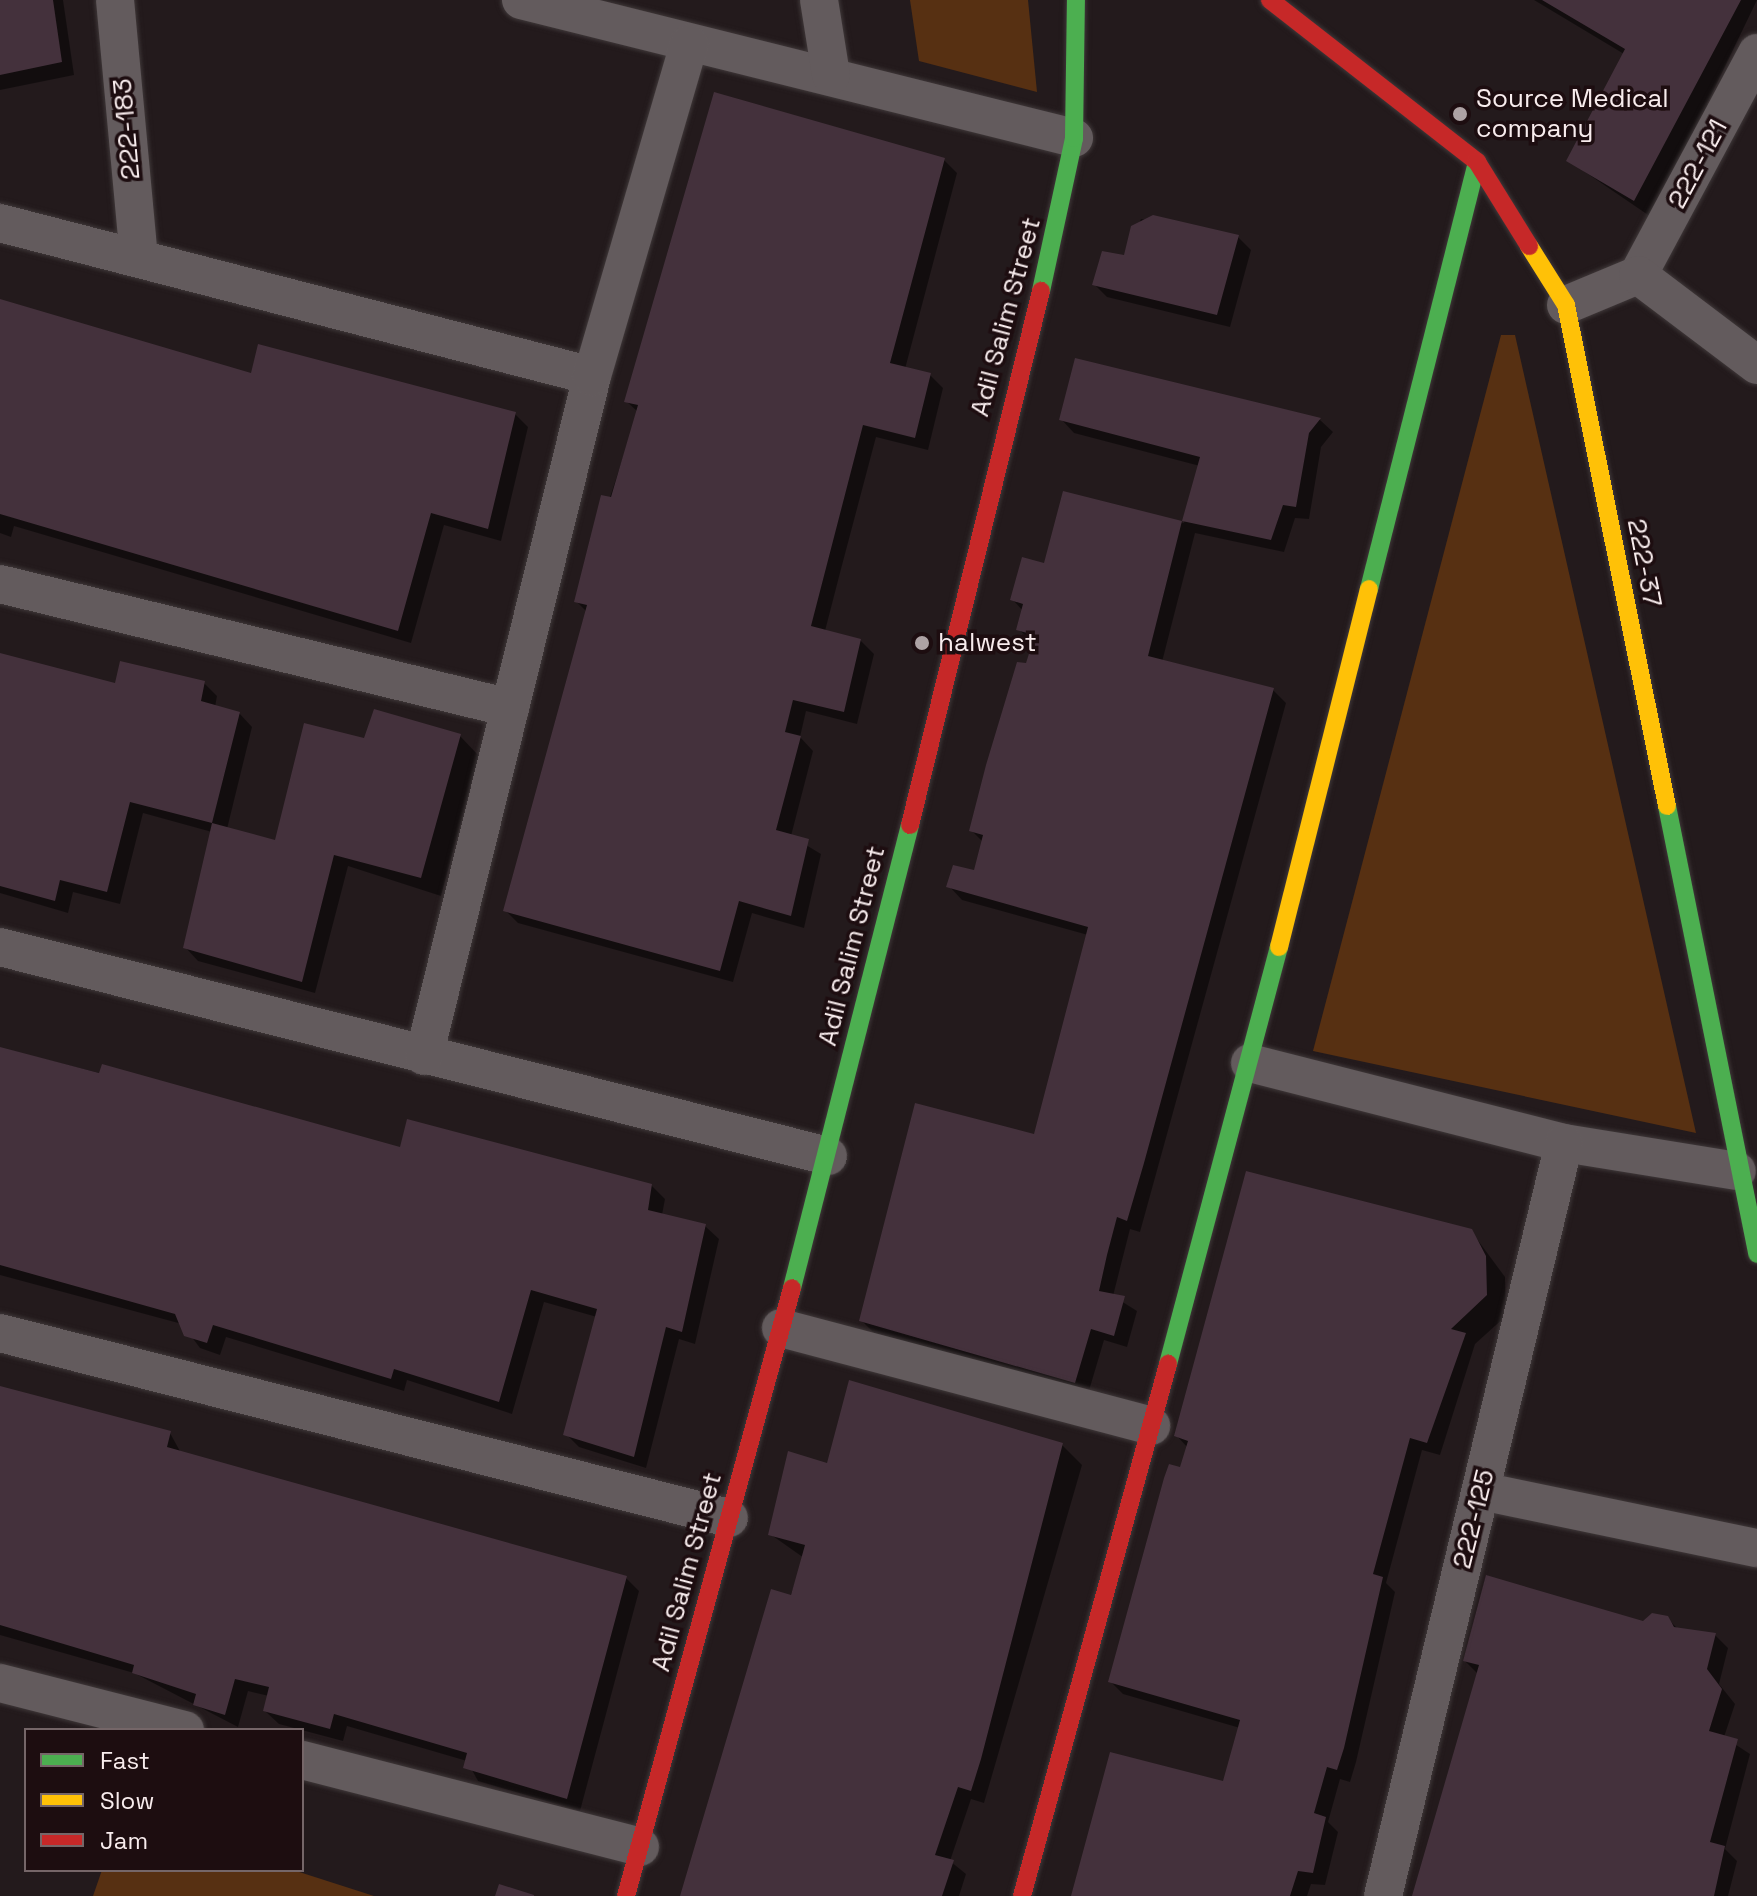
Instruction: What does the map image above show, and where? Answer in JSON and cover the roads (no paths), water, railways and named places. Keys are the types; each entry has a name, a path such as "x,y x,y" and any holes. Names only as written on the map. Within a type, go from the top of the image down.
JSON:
{"street":[{"name":"222-183","path":"115,0 139,258"},
{"path":"521,0 1074,138"},
{"path":"819,0 831,75"},
{"name":"Adil Salim Street","path":"626,1896 828,1156 1074,138 1076,0"},
{"name":"222-37","path":"1270,0 1477,162 1566,305 1737,1171 1757,1254"},
{"path":"424,1056 592,376 689,44"},
{"name":"222-121","path":"1638,275 1757,53"},
{"path":"1022,1896 1250,1063 1477,162"},
{"path":"0,223 592,376"},
{"path":"1566,305 1638,275 1757,365"},
{"path":"0,584 510,708"},
{"path":"0,947 828,1156"},
{"path":"1250,1063 1564,1143 1737,1171"},
{"name":"222-125","path":"1383,1896 1564,1143"},
{"path":"781,1328 1151,1426"},
{"path":"0,1333 729,1518"},
{"path":"1481,1491 1757,1548"},
{"path":"0,1683 177,1728"},
{"path":"304,1761 640,1847"}],"place":[{"name":"Source Medical company","path":"1460,114"},
{"name":"halwest","path":"922,643"}]}
